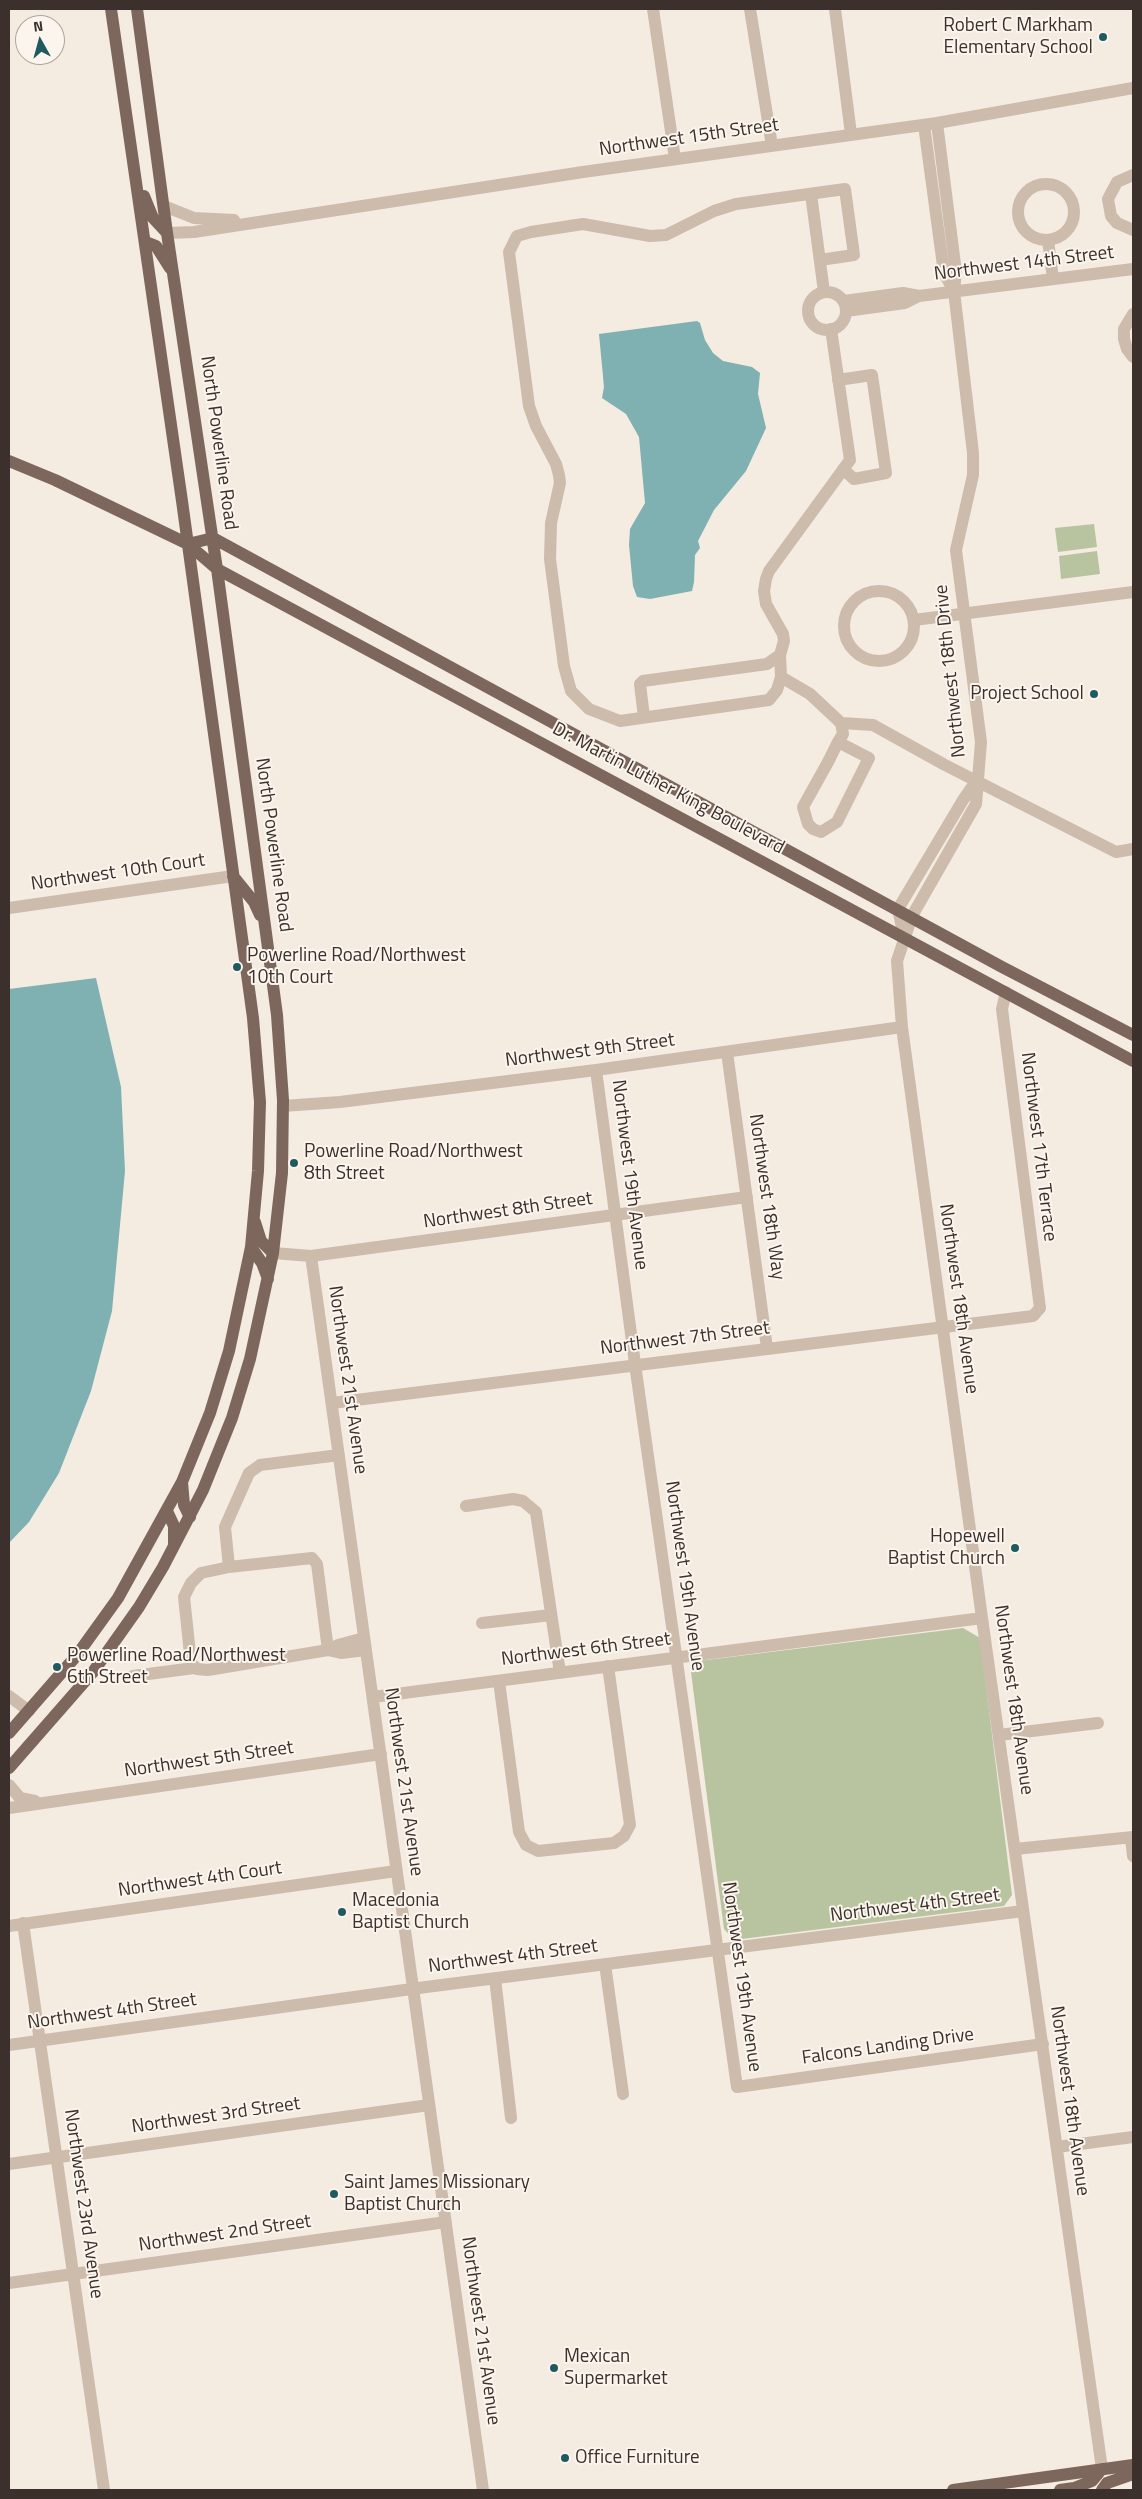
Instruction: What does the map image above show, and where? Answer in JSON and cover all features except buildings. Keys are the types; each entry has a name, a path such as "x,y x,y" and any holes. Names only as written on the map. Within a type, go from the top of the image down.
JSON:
{"main road":[{"path":"9,1732 77,1655 118,1598 182,1482 210,1413 229,1351 251,1247 258,1171 260,1102 253,1018 146,242 111,9"},
{"name":"North Powerline Road","path":"9,1768 93,1672 143,1600 190,1517 203,1490 232,1418 250,1359 273,1253 282,1173 283,1106 277,1015 218,569 167,233 137,9"},
{"path":"137,180 153,218 167,233"},
{"path":"146,242 159,250 174,274"},
{"name":"Dr. Martin Luther King Boulevard","path":"9,462 55,480 188,544 218,569 1133,1061"},
{"path":"188,544 213,538"},
{"name":"Dr. Martin Luther King Boulevard","path":"213,538 1002,966 1133,1035"},
{"path":"233,876 254,902 265,926"},
{"path":"254,1217 261,1242 273,1253"},
{"path":"251,1247 262,1263 268,1278"},
{"path":"182,1482 184,1505 190,1517"},
{"path":"167,1511 174,1526 174,1546"},
{"path":"953,2490 1133,2465"},
{"path":"1060,2490 1074,2488 1092,2481 1102,2469"},
{"path":"1102,2490 1107,2484 1133,2474"}],"street":[{"path":"653,9 675,159"},
{"path":"750,9 772,146"},
{"path":"835,9 851,134"},
{"name":"Northwest 15th Street","path":"167,233 194,232 249,222 675,159 931,124 1133,88"},
{"path":"931,124 944,273 954,292"},
{"path":"1133,175 1125,176 1117,182 1108,199 1111,216 1117,223 1133,230"},
{"path":"1047,184 1065,191 1074,208 1070,228 1063,235 1048,240 1034,238 1026,232 1018,215 1022,197 1029,190 1047,184"},
{"path":"820,260 854,255 845,189 736,204 714,211 666,235 650,236 583,224 531,232 517,236 511,244 509,252 529,406 536,426 556,464 560,483 550,523 549,546 564,666 571,691 589,709 620,721 769,700 777,690 780,677 780,655 784,641 783,634 766,604 764,592 766,579 769,571 850,460 831,329"},
{"path":"811,194 824,292"},
{"name":"Northwest 15th Street","path":"164,206 194,218 249,222"},
{"path":"1048,240 1053,279"},
{"name":"Northwest 14th Street","path":"844,306 903,293 919,296 1133,269"},
{"path":"824,292 833,292 844,306 842,322 831,329 824,330 815,326 808,315 809,302 814,296 824,292"},
{"name":"Northwest 18th Drive","path":"904,937 912,916 976,804 981,742 956,550 973,475 973,452 954,292"},
{"path":"1133,314 1124,329 1124,339 1133,357"},
{"path":"838,380 872,375 886,474 854,479 843,469"},
{"path":"872,592 894,594 910,609 914,620 914,632 910,643 902,653 892,659 880,662 868,660 857,654 849,645 844,634 844,622 850,606 862,595 872,592"},
{"path":"914,620 964,612 1133,592"},
{"path":"644,717 640,684 643,680 767,664 780,655"},
{"path":"780,677 810,694 841,723 843,734 838,742 803,807 808,824 821,832 837,822 869,758 838,742"},
{"path":"841,723 873,725 1116,852 1133,849"},
{"name":"Northwest 18th Drive","path":"898,909 977,780"},
{"name":"Northwest 10th Court","path":"9,908 233,876"},
{"path":"898,909 904,937"},
{"name":"Northwest 18th Avenue","path":"904,937 897,961 902,1027 982,1618 1102,2469"},
{"name":"Northwest 17th Terrace","path":"1006,992 1002,1009 1040,1308"},
{"name":"Northwest 9th Street","path":"283,1106 340,1102 596,1070 902,1027"},
{"name":"Northwest 18th Way","path":"727,1052 767,1348"},
{"name":"Northwest 19th Avenue","path":"596,1070 635,1364 737,2087"},
{"name":"Northwest 8th Street","path":"273,1253 293,1257 311,1256 615,1216 747,1196"},
{"name":"Northwest 21st Avenue","path":"311,1256 483,2490"},
{"name":"Northwest 7th Street","path":"332,1403 1033,1316 1040,1308"},
{"path":"229,1567 225,1527 246,1477 251,1470 260,1465 339,1455"},
{"path":"466,1506 513,1499 523,1501 536,1512 560,1673"},
{"path":"194,1668 191,1663 184,1616 184,1597 200,1573 229,1567 304,1557 312,1558 317,1564 328,1650"},
{"path":"482,1623 551,1615"},
{"name":"Northwest 6th Street","path":"373,1697 982,1618"},
{"path":"133,1676 194,1668 208,1670 328,1650 341,1653 365,1644"},
{"path":"499,1681 519,1832 526,1845 538,1851 614,1843 624,1836 630,1824 608,1666"},
{"path":"9,1696 28,1711"},
{"path":"999,1735 1098,1723"},
{"name":"Northwest 5th Street","path":"9,1808 381,1754"},
{"name":"Northwest 5th Street","path":"9,1785 20,1798 43,1803"},
{"path":"1015,1849 1132,1838 1133,1856"},
{"name":"Northwest 4th Court","path":"9,1926 396,1871"},
{"name":"Northwest 4th Street","path":"9,2045 494,1978 1023,1911"},
{"name":"Northwest 23rd Avenue","path":"24,1923 104,2490"},
{"path":"605,1964 623,2094"},
{"path":"494,1978 511,2118"},
{"name":"Falcons Landing Drive","path":"737,2087 1043,2044"},
{"name":"Northwest 3rd Street","path":"9,2164 429,2105"},
{"path":"1057,2147 1133,2136"},
{"name":"Northwest 2nd Street","path":"9,2283 446,2222"}],"green space":[{"path":"1094,524 1097,547 1058,552 1055,528"},
{"path":"1097,551 1100,574 1061,579 1059,556"},
{"path":"963,1628 980,1638 1012,1895 1004,1906 734,1940 724,1929 691,1672 699,1661"}],"water":[{"path":"697,321 700,323 705,340 713,353 723,361 752,367 760,373 758,394 766,428 746,471 714,510 698,541 700,548 695,555 692,591 650,599 637,597 633,586 629,545 630,529 645,503 639,437 626,414 602,398 604,387 599,334"},
{"path":"96,978 121,1087 125,1171 112,1311 91,1391 59,1473 29,1522 9,1543 9,989"}],"place":[{"name":"Robert C Markham Elementary School","path":"1103,37"},
{"name":"Project School","path":"1094,694"},
{"name":"Powerline Road/Northwest 10th Court","path":"237,967"},
{"name":"Powerline Road/Northwest 8th Street","path":"294,1163"},
{"name":"Hopewell Baptist Church","path":"1015,1548"},
{"name":"Powerline Road/Northwest 6th Street","path":"57,1667"},
{"name":"Macedonia Baptist Church","path":"342,1912"},
{"name":"Saint James Missionary Baptist Church","path":"334,2194"},
{"name":"Mexican Supermarket","path":"554,2368"},
{"name":"Office Furniture","path":"565,2458"}]}
